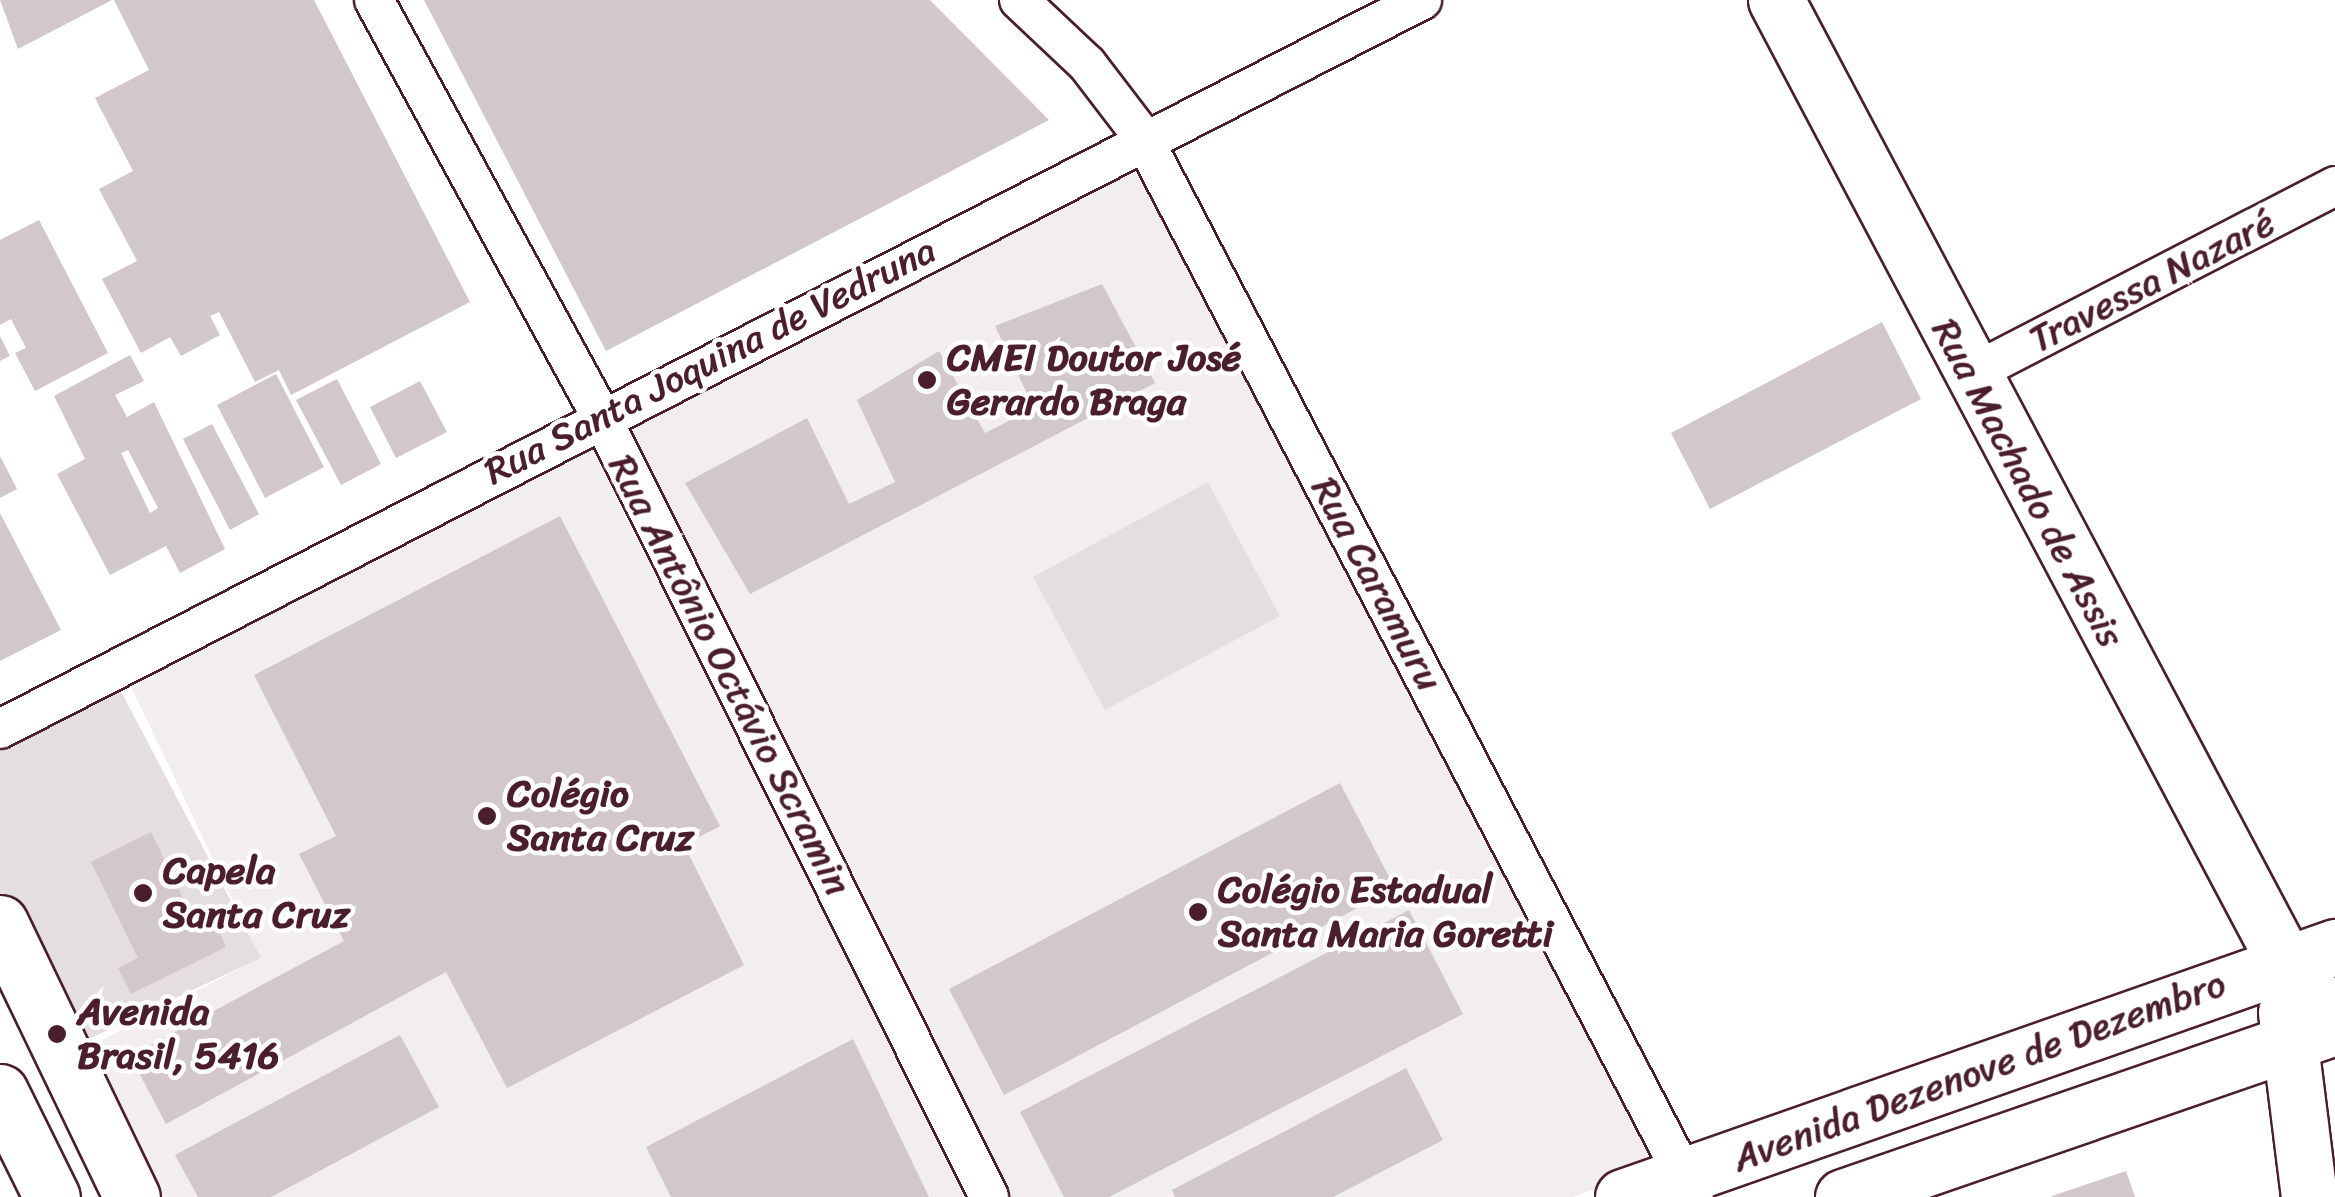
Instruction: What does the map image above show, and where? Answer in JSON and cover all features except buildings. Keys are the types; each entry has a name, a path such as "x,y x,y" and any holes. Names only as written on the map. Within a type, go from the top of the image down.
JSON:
{"main road":[{"name":"Rua Machado de Assis","path":"1776,0 1969,375 2310,954"},
{"path":"0,922 132,1197"},
{"name":"Avenida Dezenove de Dezembro","path":"1623,1197 1690,1186 2310,954"},
{"path":"2309,1197 2319,1031 2310,954"},
{"name":"Avenida Dezenove de Dezembro","path":"1843,1197 2319,1031"},
{"path":"0,1092 52,1197"}],"street":[{"name":"Rua Antônio Octávio Scramin","path":"374,0 602,418 989,1197"},
{"name":"Rua Caramuru","path":"1019,0 1142,136 1690,1186"},
{"name":"Rua Santa Joquina de Vedruna","path":"0,729 1142,136 1422,0"},
{"name":"Travessa Nazaré","path":"1969,375 2335,186"}],"shaded area":[{"name":"Colégio Estadual Santa Maria Goretti","path":"1142,136 1678,1160 1573,1197 989,1197 602,418"},
{"name":"Colégio Santa Cruz","path":"595,433 968,1197 145,1197 73,1055 260,958 125,674"},
{"path":"1208,482 1280,616 1105,710 1033,577"},
{"path":"115,680 261,958 74,1046 0,894 0,739"}],"place":[{"name":"CMEI Doutor José Gerardo Braga","path":"927,380"},
{"name":"Colégio Santa Cruz","path":"487,816"},
{"name":"Capela Santa Cruz","path":"143,893"},
{"name":"Colégio Estadual Santa Maria Goretti","path":"1198,912"},
{"name":"Avenida Brasil, 5416","path":"57,1034"}]}
